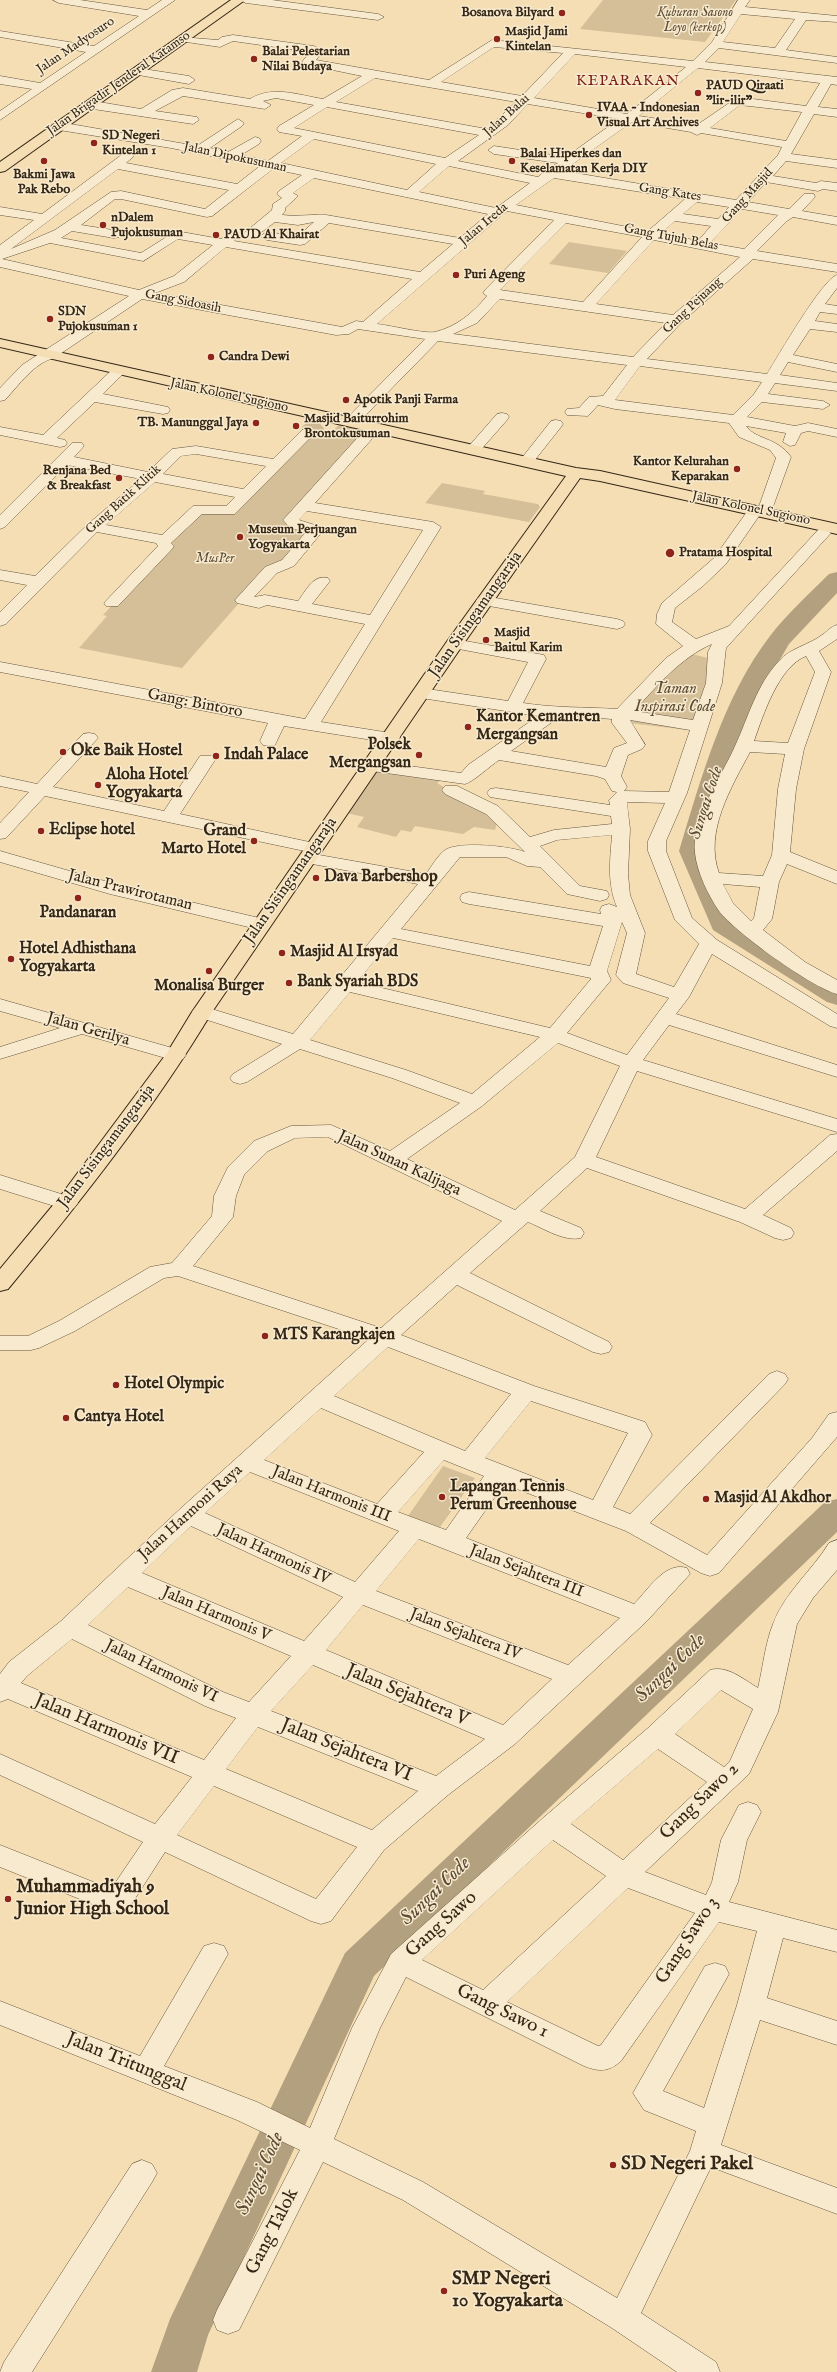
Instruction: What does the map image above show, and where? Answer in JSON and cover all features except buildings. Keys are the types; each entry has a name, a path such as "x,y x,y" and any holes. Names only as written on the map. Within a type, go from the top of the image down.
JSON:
{"main road":[{"name":"Jalan Brigadir Jenderal Katamso","path":"0,168 239,0"},
{"name":"Jalan Kolonel Sugiono","path":"0,343 47,355 526,462 584,479 751,513 831,532"},
{"name":"Jalan Sisingamangaraja","path":"0,1284 67,1203 176,1054 202,1012 261,924 372,766 484,601 574,476"}],"street":[{"path":"59,0 149,14"},
{"name":"Jalan Madyosuro","path":"0,116 169,0"},
{"path":"246,0 378,17"},
{"path":"740,5 837,19"},
{"name":"Jalan Ireda","path":"366,326 501,210 550,173 629,118 695,66 716,44 740,5"},
{"path":"778,52 792,34 803,15"},
{"path":"0,34 96,50"},
{"path":"504,44 511,34"},
{"path":"184,39 220,44 226,39 233,38 314,49 318,51 308,62 525,102 791,146"},
{"path":"429,85 488,44 572,50 695,66 833,79"},
{"path":"716,44 837,60"},
{"name":"Jalan Balai","path":"410,194 439,167 449,162 489,133 525,102 572,50"},
{"path":"137,72 190,80"},
{"path":"372,74 323,103 312,114 283,129 539,181"},
{"name":"Gang Masjid","path":"702,244 741,204 783,157 791,146 810,109 833,79"},
{"path":"0,80 42,87"},
{"path":"144,112 176,93 183,92 274,107"},
{"path":"252,103 270,94 489,133"},
{"path":"697,131 738,101 837,113"},
{"name":"Jalan Dipokusuman","path":"93,104 193,120"},
{"path":"289,110 312,114"},
{"path":"170,176 238,123"},
{"name":"Jalan Dipokusuman","path":"59,126 148,141 195,156 230,156 270,164 310,175 410,194"},
{"path":"52,240 143,257 207,213 270,164 313,134"},
{"path":"0,251 117,166 148,141"},
{"path":"230,156 255,141"},
{"path":"494,150 567,161"},
{"path":"783,157 837,164"},
{"path":"117,166 239,188"},
{"name":"Gang Kates","path":"550,173 837,221"},
{"path":"250,234 254,233 272,218 279,211 278,208 292,196 283,194 310,175"},
{"path":"764,178 818,187 820,185 837,187"},
{"path":"410,194 501,210"},
{"path":"0,256 32,248 52,240 116,195 207,213"},
{"path":"586,307 652,234 674,217 695,197"},
{"name":"Gang Pejuang","path":"607,401 636,362 676,320 750,254 782,218 809,197"},
{"name":"Gang Tujuh Belas","path":"501,210 563,218 750,254 837,268"},
{"path":"0,211 46,218"},
{"path":"674,217 722,224"},
{"path":"272,218 298,221 310,218 326,219 463,242"},
{"path":"563,218 490,293 676,320"},
{"path":"1,394 27,368 140,294 179,279 236,233 300,241 326,219"},
{"path":"70,227 114,234"},
{"path":"176,235 423,277"},
{"name":"Gang Sidoasih","path":"0,263 140,294 336,331 344,331 356,325 366,326"},
{"path":"736,421 759,397 817,307 837,279"},
{"path":"351,422 435,336 468,324 478,317 496,295"},
{"path":"817,307 837,310"},
{"path":"807,324 837,328"},
{"path":"366,326 770,380 837,387"},
{"path":"784,357 837,368"},
{"path":"48,440 94,397 119,371"},
{"path":"94,397 163,410"},
{"path":"759,397 830,406"},
{"path":"572,412 583,413 594,400 607,401 615,405 736,421 837,432"},
{"path":"694,646 664,624 664,614 676,598 697,583 720,561 751,513 801,429 830,406"},
{"path":"473,450 502,417"},
{"path":"736,421 744,434 775,447 784,457"},
{"path":"526,462 556,424"},
{"path":"374,428 291,520 292,523 313,529 314,532 288,563 271,570 243,600 259,603 266,600 375,621"},
{"path":"0,431 77,446 0,524"},
{"path":"112,603 166,546 163,542 198,509 230,511 248,495 306,434"},
{"name":"Gang Batik Klitik","path":"0,621 93,527 152,478 169,458 177,452 186,450 278,464"},
{"path":"64,460 152,478 248,495"},
{"path":"304,506 433,527 311,724"},
{"path":"93,527 165,540"},
{"path":"831,532 723,640 716,652 714,683 701,726 675,798 657,840 657,851 684,920 710,944 837,1022"},
{"path":"0,575 39,582"},
{"path":"302,607 322,581"},
{"path":"484,601 617,624"},
{"path":"679,996 630,979 626,975 636,933 620,895 619,855 621,804 612,776 620,752 636,745 636,743 621,723 621,714 672,662 694,646 735,629"},
{"path":"837,630 829,638 810,649 796,653 782,665 755,715 744,746 727,779 705,840 706,861 723,906 732,916 798,966 837,988"},
{"path":"454,644 538,659 538,662 513,707"},
{"path":"750,929 758,925 763,919 770,882 781,855 787,789 795,749 823,672 810,649"},
{"name":"Gang: Bintoro","path":"0,667 278,720 311,724 391,738"},
{"path":"421,693 553,713 571,711 621,714 701,726"},
{"path":"372,766 465,779 474,769 553,713"},
{"path":"269,741 278,720"},
{"path":"0,834 89,738"},
{"path":"744,746 795,749"},
{"path":"497,754 600,771 612,776"},
{"path":"169,817 206,760"},
{"path":"0,781 169,817 311,853 431,881"},
{"path":"451,790 492,810 574,890 600,895 612,914 613,922 611,934 597,973"},
{"path":"496,793 621,804 675,798"},
{"path":"528,844 554,835 621,830"},
{"path":"240,1078 297,1042 455,853 508,852 533,862 544,862"},
{"path":"600,895 611,863 619,855"},
{"path":"781,855 837,878"},
{"name":"Jalan Prawirotaman","path":"0,856 117,890 261,924"},
{"path":"712,878 770,882"},
{"path":"469,898 613,922"},
{"path":"390,932 601,975 601,980 555,1035 475,1102 391,1160"},
{"path":"706,948 679,996 631,1062 584,1160 748,1217 783,1233"},
{"path":"345,985 555,1035 631,1062 837,1126"},
{"name":"Jalan Gerilya","path":"0,1005 176,1054"},
{"path":"202,1012 399,1074 475,1102"},
{"path":"665,1017 837,1071"},
{"path":"0,1053 82,1028"},
{"name":"Jalan Sunan Kalijaga","path":"179,1269 222,1217 225,1196 235,1172 260,1146 291,1132 331,1132 391,1160 522,1216 573,1233"},
{"path":"748,1217 837,1140"},
{"name":"Jalan Harmoni Raya","path":"2,1689 18,1670 70,1627 188,1515 584,1160"},
{"path":"0,1182 67,1203"},
{"path":"0,1343 30,1343 67,1326 158,1272 179,1269 386,1337 526,1391 637,1428 640,1432 599,1511"},
{"path":"455,1275 600,1347"},
{"path":"634,1525 669,1487 759,1400 777,1379"},
{"path":"469,1462 526,1391"},
{"path":"318,1398 469,1462 634,1525 710,1567 820,1444 837,1420"},
{"path":"381,1515 440,1450"},
{"name":"Jalan Harmonis III","path":"248,1462 414,1529"},
{"path":"450,1542 499,1473"},
{"name":"Jalan Harmonis IV","path":"188,1515 358,1594"},
{"path":"0,1856 117,1903 160,1838 253,1714 308,1654 414,1529"},
{"name":"Jalan Sejahtera III","path":"414,1529 638,1615"},
{"name":"Gang Sawo 2","path":"486,2004 740,1767 756,1735 767,1705 785,1624 804,1592 830,1562 837,1549"},
{"path":"0,1764 321,1913 374,1843 439,1788 506,1737 638,1615 678,1574"},
{"name":"Jalan Harmonis V","path":"124,1576 308,1654"},
{"name":"Jalan Sejahtera IV","path":"358,1594 572,1677"},
{"name":"Jalan Harmonis VI","path":"70,1627 214,1699 253,1714"},
{"name":"Jalan Sejahtera V","path":"308,1654 506,1737"},
{"name":"Gang Sawo","path":"310,2140 354,2057 391,1977 400,1962 552,1825 657,1735 719,1676 767,1705"},
{"name":"Jalan Harmonis VII","path":"2,1689 374,1843"},
{"name":"Jalan Sejahtera VI","path":"253,1714 439,1788"},
{"path":"657,1735 725,1781"},
{"name":"Gang Sawo 3","path":"604,2059 611,2053 713,1908 725,1882 729,1857 734,1840 748,1812"},
{"path":"552,1825 625,1875 713,1908 837,1941"},
{"path":"623,2318 704,2152 751,2006 773,1924"},
{"path":"147,2070 214,1954"},
{"name":"Gang Sawo 1","path":"400,1962 594,2058 604,2059"},
{"path":"713,2126 654,2101 647,2093 715,1974"},
{"path":"751,2006 837,2033"},
{"name":"Jalan Tritunggal","path":"0,2013 147,2070 252,2114 310,2140 413,2191 623,2318 675,2354 705,2372"},
{"name":"Gang Talok","path":"228,2320 310,2140"},
{"path":"704,2152 837,2201"},
{"path":"15,2372 142,2174"}],"green space":[{"name":"Kuburan Sasono Loyo (kerkop)","path":"603,0 736,0 705,42 580,29"},
{"path":"569,242 627,251 608,273 549,264"},
{"name":"MusPer","path":"339,425 368,431 285,522 290,525 309,529 282,563 263,568 269,569 182,668 79,648 107,616 103,615 152,563 198,509 234,512 312,435 324,438"},
{"path":"442,483 485,491 483,494 538,504 540,507 529,522 425,503"},
{"name":"Taman Inspirasi Code","path":"688,653 716,660 696,731 629,723 622,715"},
{"path":"375,768 445,777 437,783 498,820 495,830 474,827 463,834 415,826 411,832 401,830 396,837 357,827 364,817 342,812"},
{"name":"Lapangan Tennis Perum Greenhouse","path":"443,1466 475,1478 440,1527 408,1516"}],"waterway":[{"name":"Sungai Code","path":"837,579 779,640 743,701 712,785 692,851 723,924 837,996"},
{"name":"Sungai Code","path":"174,2372 186,2334 359,1965 837,1511"}],"tunnel":[{"path":"307,433 327,417"}],"place":[{"name":"Bosanova Bilyard","path":"562,13"},
{"name":"Masjid Jami Kintelan","path":"497,39"},
{"name":"Balai Pelestarian Nilai Budaya","path":"254,59"},
{"name":"PAUD Qiraati \"lir-ilir\"","path":"698,93"},
{"name":"IVAA - Indonesian Visual Art Archives","path":"589,115"},
{"name":"SD Negeri Kintelan 1","path":"94,143"},
{"name":"Bakmi Jawa Pak Rebo","path":"44,161"},
{"name":"Balai Hiperkes dan Keselamatan Kerja DIY","path":"512,161"},
{"name":"nDalem Pujokusuman","path":"103,225"},
{"name":"PAUD Al Khairat","path":"216,235"},
{"name":"Puri Ageng","path":"456,275"},
{"name":"SDN Pujokusuman 1","path":"50,319"},
{"name":"Candra Dewi","path":"211,357"},
{"name":"Apotik Panji Farma","path":"346,400"},
{"name":"TB. Manunggal Jaya","path":"256,423"},
{"name":"Masjid Baiturrohim Brontokusuman","path":"296,426"},
{"name":"Kantor Kelurahan Keparakan","path":"737,469"},
{"name":"Renjana Bed & Breakfast","path":"119,478"},
{"name":"Museum Perjuangan Yogyakarta","path":"240,537"},
{"name":"Pratama Hospital","path":"670,553"},
{"name":"Masjid Baitul Karim","path":"486,640"},
{"name":"Kantor Kemantren Mergangsan","path":"468,727"},
{"name":"Oke Baik Hostel","path":"63,752"},
{"name":"Polsek Mergangsan","path":"419,755"},
{"name":"Indah Palace","path":"216,756"},
{"name":"Aloha Hotel Yogyakarta","path":"98,785"},
{"name":"Eclipse hotel","path":"41,831"},
{"name":"Grand Marto Hotel","path":"254,841"},
{"name":"Dava Barbershop","path":"316,878"},
{"name":"Pandanaran","path":"78,898"},
{"name":"Masjid Al Irsyad","path":"282,953"},
{"name":"Hotel Adhisthana Yogyakarta","path":"11,959"},
{"name":"Monalisa Burger","path":"209,971"},
{"name":"Bank Syariah BDS","path":"289,983"},
{"name":"MTS Karangkajen","path":"265,1336"},
{"name":"Hotel Olympic","path":"116,1385"},
{"name":"Cantya Hotel","path":"66,1418"},
{"name":"Lapangan Tennis Perum Greenhouse","path":"442,1497"},
{"name":"Masjid Al Akdhor","path":"706,1499"},
{"name":"Muhammadiyah 9 Junior High School","path":"8,1899"},
{"name":"SD Negeri Pakel","path":"613,2165"},
{"name":"SMP Negeri 10 Yogyakarta","path":"444,2291"}],"district":[{"name":"KEPARAKAN","path":"628,82"}]}
